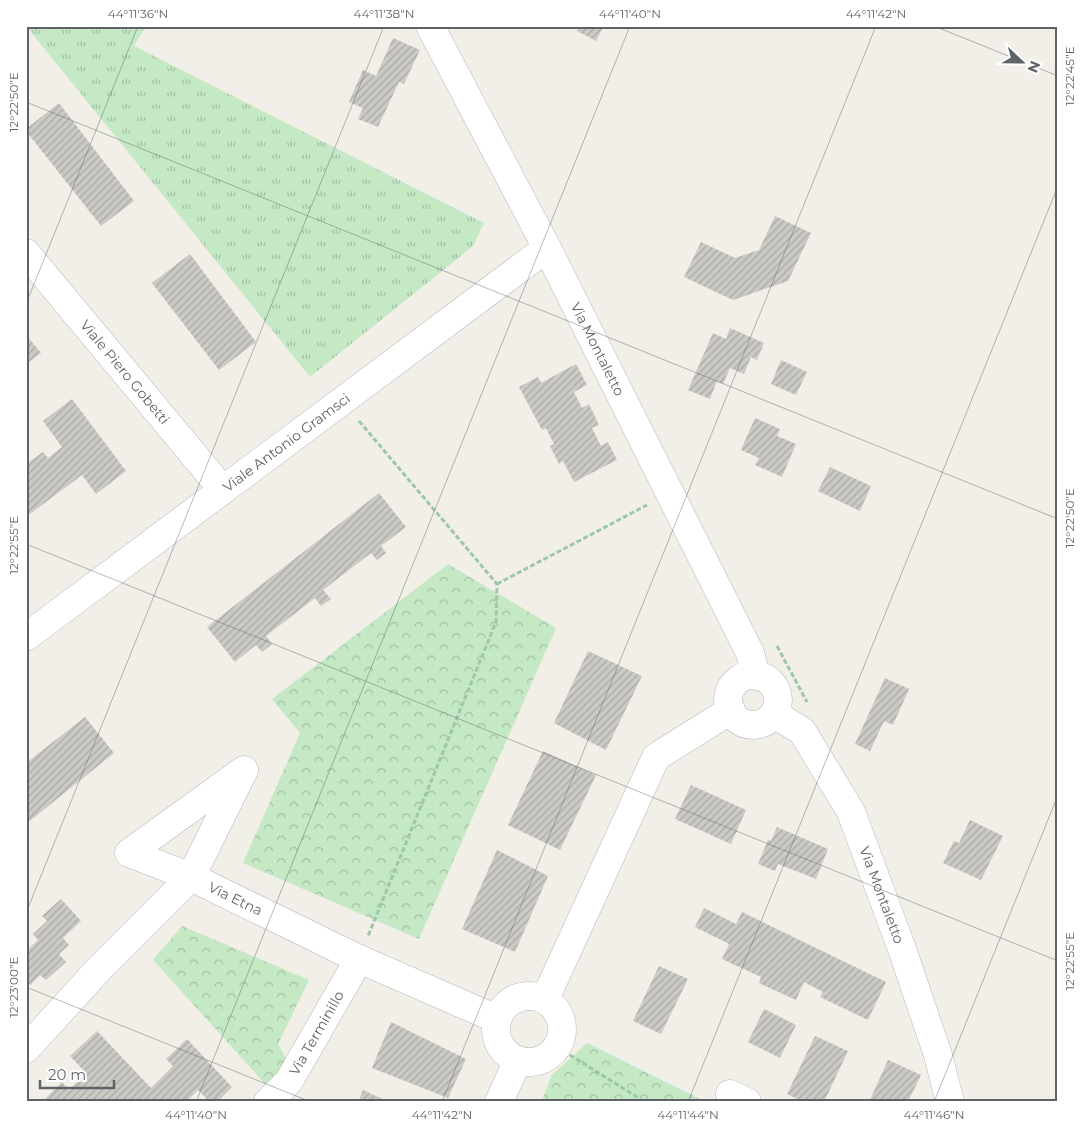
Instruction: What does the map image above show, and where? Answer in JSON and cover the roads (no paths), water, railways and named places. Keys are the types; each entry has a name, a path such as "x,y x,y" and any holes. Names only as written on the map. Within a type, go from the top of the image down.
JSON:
{"street":[{"name":"Via Montaletto","path":"430,26 547,248 750,653 756,676"},
{"name":"Viale Antonio Gramsci","path":"26,637 547,248"},
{"name":"Viale Piero Gobetti","path":"26,254 223,490"},
{"path":"748,676 756,676 764,678 771,683 776,690 778,698 774,714 769,720 755,725 740,721 734,716 730,710 729,701 734,685 748,676"},
{"path":"545,999 656,757 730,710"},
{"name":"Via Montaletto","path":"774,714 802,731 851,812 938,1054 950,1102"},
{"name":"Via Etna","path":"26,1050 98,970 191,877 359,959 497,1019"},
{"name":"Via Terminillo","path":"268,1102 289,1081 359,959"},
{"path":"526,995 545,999 554,1006 560,1016 562,1026 561,1037 549,1055 529,1062 518,1060 502,1048 497,1039 497,1019 501,1010 516,998 526,995"},
{"path":"499,1102 518,1060"}]}
